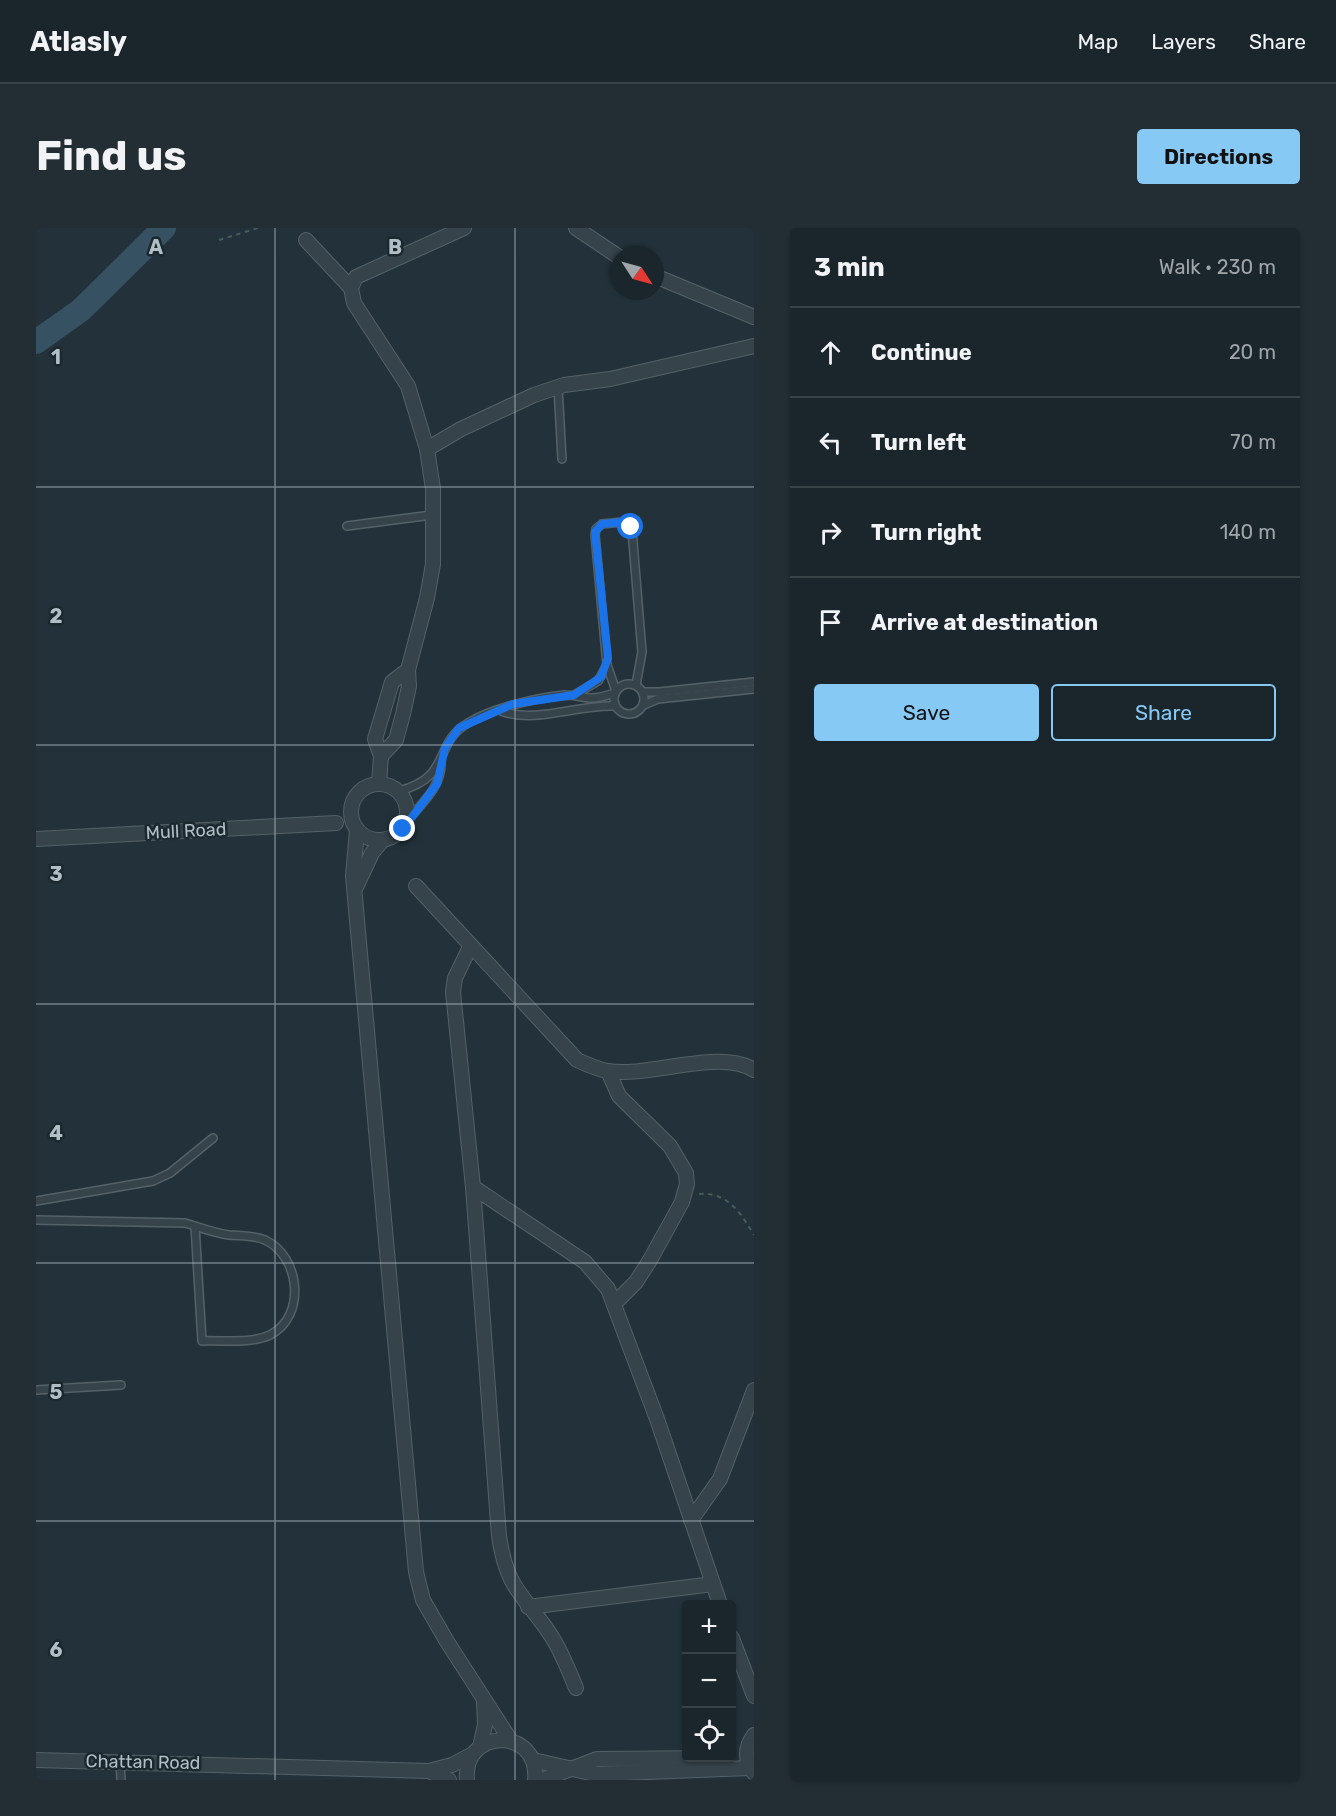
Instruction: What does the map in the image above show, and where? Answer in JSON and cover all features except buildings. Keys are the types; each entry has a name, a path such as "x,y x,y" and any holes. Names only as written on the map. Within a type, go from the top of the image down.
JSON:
{"street":[{"path":"351,288 356,277 464,228"},
{"path":"576,228 610,251"},
{"path":"306,240 351,288 354,303 408,386 427,449 433,489 433,564 408,670 409,686 396,740 381,756"},
{"path":"664,280 754,317"},
{"path":"427,449 461,429 558,387 610,379 754,346"},
{"path":"379,784 381,756 375,739 392,682 408,670"},
{"path":"379,784 399,791 407,805 406,821 397,835 382,841 372,840 357,830 352,822 352,804 362,790 379,784"},
{"name":"Mull Road","path":"36,839 336,823"},
{"path":"357,830 352,861 416,1572 423,1600 484,1700 511,1741 528,1751 533,1760 535,1780"},
{"path":"356,887 372,854 382,841"},
{"path":"416,886 565,1050 577,1060 608,1071 645,1070 731,1061 754,1070"},
{"path":"470,947 455,978 453,992 473,1187 503,1565 511,1583 553,1639 576,1688"},
{"path":"608,1071 620,1096 670,1146 686,1173 684,1195 636,1282 614,1304"},
{"path":"473,1187 585,1262 603,1282 614,1304 718,1600"},
{"path":"692,1520 720,1479 754,1390"},
{"path":"528,1607 713,1584"},
{"path":"736,1649 754,1696"},
{"path":"467,1780 468,1763 476,1750 485,1725 484,1700"},
{"path":"533,1760 549,1762 569,1770 595,1774 752,1771 747,1750 754,1735"},
{"name":"Chattan Road","path":"36,1760 429,1771 452,1765 495,1740 511,1741"},
{"path":"736,1754 747,1750"},
{"path":"542,1780 597,1759 682,1758"},
{"name":"Chattan Road","path":"429,1771 449,1780"}],"lane":[{"path":"558,387 562,459"},
{"path":"347,526 432,515"},
{"path":"636,685 642,652 632,530 623,522 602,524 595,532 607,665 615,692 615,706 621,712 630,715 658,699 754,689"},
{"path":"574,695 598,681 607,665"},
{"path":"643,692 659,693 754,682"},
{"path":"399,791 424,782 441,760 451,737 459,728 484,715 531,700 574,695 596,698 615,692 625,684 636,685 643,692 644,705"},
{"path":"501,711 513,715 532,715 594,706 615,706"},
{"path":"406,821 437,784 441,774 441,760"},
{"path":"36,1201 153,1181 170,1173 213,1138"},
{"path":"36,1220 184,1223 195,1226 227,1235 254,1236 266,1240 281,1251 292,1266 295,1290 292,1306 278,1329 269,1335 253,1339 202,1341 195,1226"},
{"path":"36,1390 121,1385"},
{"path":"120,1761 121,1780"}],"path":[{"path":"219,240 258,228"},
{"path":"684,1195 714,1193 731,1204 754,1235"}],"waterway":[{"path":"36,342 81,310 164,228"}],"route":[{"path":"403,829 406,821 437,784 445,748 459,728 513,704 574,695 594,684 601,677 608,658 595,532 602,524 623,522 631,527"}]}
